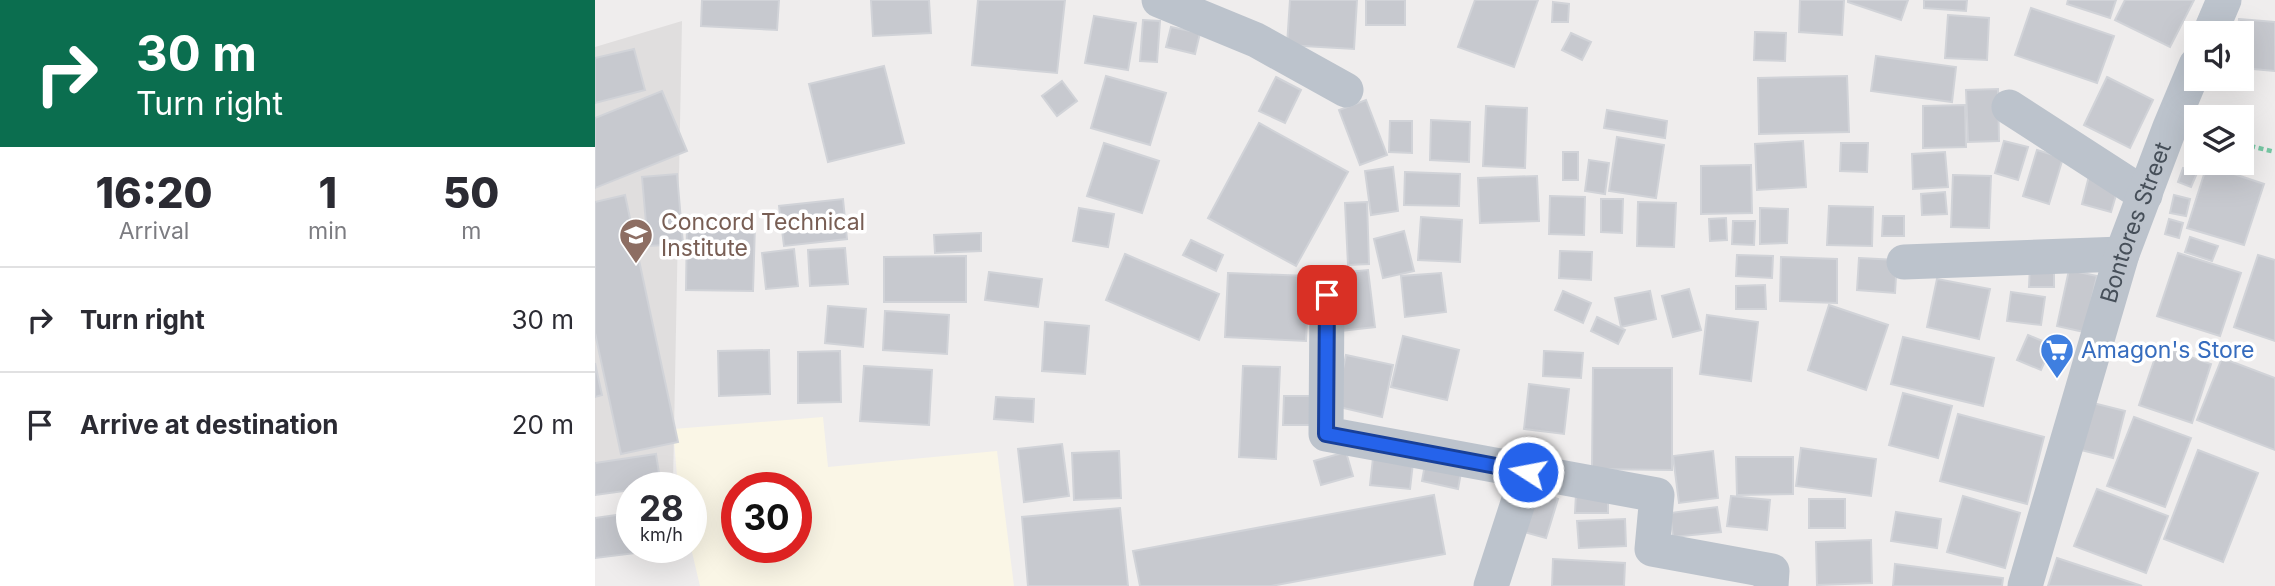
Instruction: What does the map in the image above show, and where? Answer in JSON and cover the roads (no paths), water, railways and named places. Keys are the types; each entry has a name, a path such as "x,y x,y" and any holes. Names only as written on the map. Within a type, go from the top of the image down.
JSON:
{"street":[{"path":"1159,0 1200,8 1346,90"},
{"path":"2215,21 2224,0"},
{"name":"Bontores Street","path":"2025,586 2122,254 2186,91"},
{"path":"2008,107 2145,195"},
{"path":"1904,262 2122,254"},
{"path":"1327,295 1326,434 1657,495 1651,549 1772,571 1771,586"},
{"path":"1490,586 1528,472"}],"place":[{"name":"Concord Technical Institute","path":"636,265"},
{"name":"Amagon's Store","path":"2057,380"}]}
